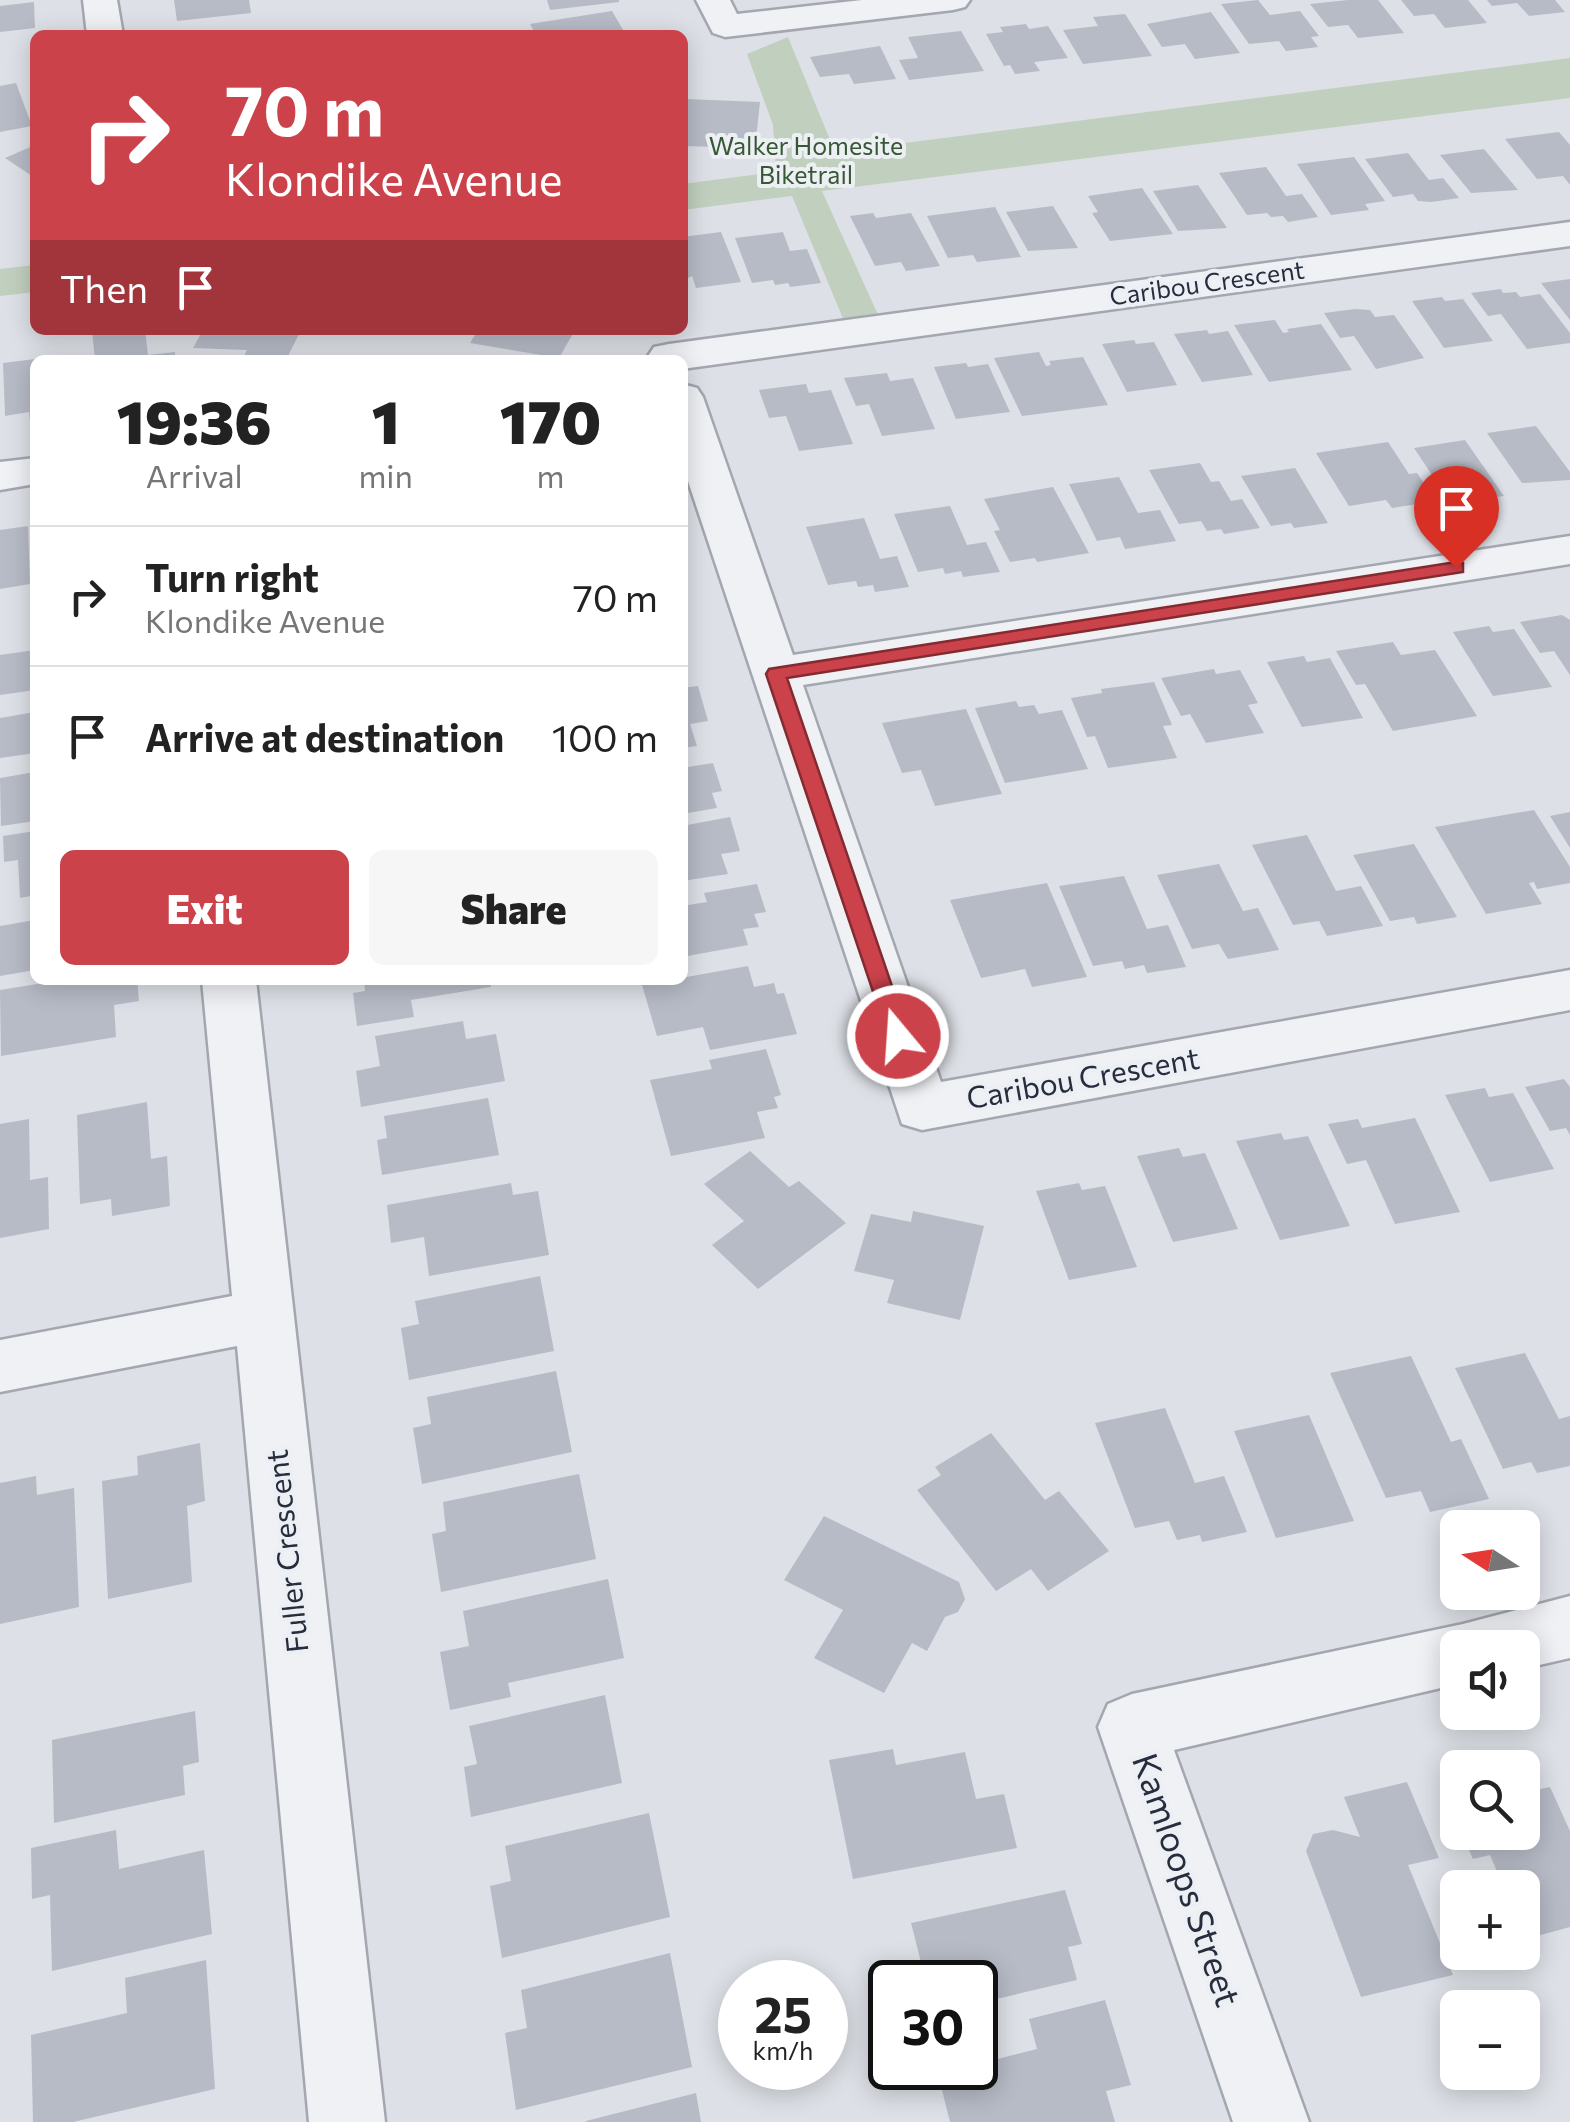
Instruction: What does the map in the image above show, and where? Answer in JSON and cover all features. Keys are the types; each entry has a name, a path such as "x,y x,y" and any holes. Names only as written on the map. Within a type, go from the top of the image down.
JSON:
{"street":[{"path":"100,0 104,30"},
{"path":"719,13 952,0"},
{"name":"Caribou Crescent","path":"676,355 1570,234"},
{"name":"Caribou Crescent","path":"688,415 922,1108 1570,990"},
{"path":"0,476 30,472"},
{"path":"776,674 1570,550"},
{"name":"Fuller Crescent","path":"230,985 346,2122"},
{"path":"0,1366 263,1315"},
{"path":"1540,1634 1570,1627"},
{"name":"Kamloops Street","path":"1271,2122 1132,1727 1440,1657"}],"green space":[{"name":"Walker Homesite Biketrail","path":"788,37 835,152 1570,58 1570,98 822,191 879,317 844,321 792,196 688,209 688,183 776,172 773,125 747,54"},
{"path":"30,266 30,293 0,296 0,269"}],"building":[{"path":"174,0 249,0 251,13 177,21"},
{"path":"547,0 619,0 619,2 550,10"},
{"path":"1258,0 1270,15 1300,11 1319,36 1311,37 1318,47 1286,51 1279,41 1249,44 1221,4"},
{"path":"1378,0 1404,33 1358,38 1348,25 1328,27 1310,4"},
{"path":"1401,0 1468,0 1487,23 1445,28 1434,14 1414,16"},
{"path":"1487,0 1555,0 1565,12 1529,16 1517,3 1492,6"},
{"path":"34,2 35,28 0,32 0,6"},
{"path":"612,11 623,30 533,30 530,24"},
{"path":"1211,12 1240,53 1195,59 1185,44 1162,47 1147,24"},
{"path":"1125,14 1152,56 1083,64 1063,30 1098,26 1093,17"},
{"path":"1026,24 1029,29 1048,26 1068,58 1034,62 1040,71 1015,74 1010,65 1004,66 986,34 1003,32 1000,27"},
{"path":"961,31 984,71 909,80 899,60 918,58 908,37"},
{"path":"880,46 896,79 854,84 849,74 820,77 810,57"},
{"path":"16,83 30,126 0,132 0,86"},
{"path":"688,99 760,102 755,148 688,146"},
{"path":"1559,132 1570,145 1570,185 1563,176 1537,179 1505,139"},
{"path":"30,147 30,175 5,158"},
{"path":"1484,149 1518,190 1471,193 1440,155"},
{"path":"1408,153 1429,180 1443,178 1459,198 1431,202 1418,201 1413,194 1393,197 1365,159"},
{"path":"1354,157 1385,201 1365,204 1369,210 1331,215 1297,164"},
{"path":"1266,167 1286,196 1302,194 1318,217 1288,222 1283,216 1271,217 1267,213 1247,215 1219,173"},
{"path":"1198,185 1227,228 1178,231 1153,191"},
{"path":"1142,188 1173,234 1110,241 1092,213 1098,212 1088,196"},
{"path":"1053,206 1078,248 1028,251 1006,212"},
{"path":"995,207 1021,257 977,262 973,255 948,258 927,216"},
{"path":"873,213 876,218 911,213 940,266 906,271 901,262 875,266 850,216"},
{"path":"721,232 741,282 696,288 692,276 688,278 688,236"},
{"path":"783,232 790,251 807,249 821,283 790,287 788,283 775,285 773,280 752,283 735,238"},
{"path":"1570,279 1570,320 1541,283"},
{"path":"1501,289 1503,293 1516,292 1520,297 1540,294 1570,333 1570,343 1527,349 1501,314 1488,316 1471,293"},
{"path":"1442,297 1445,301 1463,299 1493,341 1444,348 1412,301"},
{"path":"1370,310 1375,317 1394,315 1424,358 1376,369 1354,336 1340,338 1324,313"},
{"path":"1275,320 1283,333 1321,324 1352,370 1269,382 1234,325"},
{"path":"1207,330 1209,334 1228,331 1253,375 1202,382 1174,334"},
{"path":"92,335 146,335 148,355 94,355"},
{"path":"200,335 298,335 288,355 244,355 247,350 193,348"},
{"path":"475,335 572,335 561,355 470,343"},
{"path":"1134,340 1136,344 1154,342 1177,385 1127,392 1102,344"},
{"path":"1039,352 1046,366 1051,365 1049,361 1083,357 1108,405 1022,416 994,358"},
{"path":"30,360 30,421 29,412 5,416 3,363"},
{"path":"966,363 968,367 988,364 1010,412 956,419 934,367"},
{"path":"887,373 890,381 913,378 935,429 882,436 869,404 856,406 844,378"},
{"path":"806,384 809,393 831,390 853,444 799,451 786,416 769,418 759,390"},
{"path":"1536,426 1570,472 1570,480 1522,483 1487,433"},
{"path":"1465,440 1504,496 1470,501 1467,497 1448,499 1414,448"},
{"path":"1388,442 1409,474 1417,473 1436,501 1392,508 1386,500 1349,506 1316,453"},
{"path":"1200,463 1211,482 1219,481 1231,501 1242,499 1260,528 1224,534 1221,529 1207,531 1201,521 1179,524 1149,470"},
{"path":"1295,468 1328,523 1294,528 1291,523 1271,526 1241,476"},
{"path":"1119,477 1138,513 1160,510 1176,541 1125,549 1120,537 1097,541 1069,484"},
{"path":"1053,487 1089,553 1037,562 1035,558 1010,562 984,499"},
{"path":"950,506 967,545 986,542 1000,572 963,577 961,571 945,574 943,568 918,572 894,514"},
{"path":"864,518 880,559 897,556 909,587 875,592 873,585 858,587 856,581 828,585 806,527"},
{"path":"28,526 30,584 0,589 0,530"},
{"path":"1562,615 1570,620 1570,675 1554,651 1540,653 1520,622"},
{"path":"1489,626 1493,632 1514,629 1552,687 1493,696 1453,632"},
{"path":"1393,642 1401,655 1435,650 1477,716 1393,731 1365,684 1356,685 1336,651"},
{"path":"30,651 30,691 0,695 0,655"},
{"path":"1304,656 1307,662 1330,658 1363,718 1302,727 1267,662"},
{"path":"1214,669 1216,674 1240,670 1258,703 1248,705 1264,733 1206,743 1190,714 1181,716 1161,678"},
{"path":"1154,682 1172,725 1163,726 1177,758 1108,768 1095,736 1087,737 1071,698 1102,693 1101,689"},
{"path":"698,686 708,721 690,724 697,746 688,747 688,687"},
{"path":"1016,701 1019,707 1034,705 1039,714 1062,710 1088,769 1005,783 975,708"},
{"path":"966,709 1002,794 935,806 921,770 902,773 882,723"},
{"path":"30,713 30,754 0,758 0,718"},
{"path":"713,763 722,791 712,793 717,808 688,813 688,767"},
{"path":"30,773 30,822 1,826 0,778"},
{"path":"1534,810 1570,867 1570,883 1537,889 1534,882 1529,883 1542,904 1486,914 1435,827"},
{"path":"1570,812 1570,848 1550,816"},
{"path":"730,817 740,851 721,854 728,874 688,880 688,825"},
{"path":"30,832 30,896 20,898 18,860 4,862 3,836"},
{"path":"1307,835 1336,891 1361,886 1383,926 1327,936 1319,921 1293,925 1252,845"},
{"path":"1414,844 1457,917 1417,924 1414,917 1390,921 1353,855"},
{"path":"1219,864 1243,911 1258,908 1279,950 1228,959 1219,944 1192,949 1157,875"},
{"path":"1124,876 1147,929 1168,925 1186,967 1147,973 1144,965 1125,969 1122,961 1093,966 1059,886"},
{"path":"1047,883 1087,977 1032,987 1025,969 981,978 950,900"},
{"path":"757,884 766,912 754,914 759,927 743,929 748,945 688,956 688,905 707,902 704,893"},
{"path":"30,921 30,971 0,976 0,926"},
{"path":"748,966 754,987 774,983 777,994 784,993 797,1034 710,1050 703,1027 657,1036 642,985 688,985 688,977"},
{"path":"31,985 137,985 139,1001 114,1005 116,1037 1,1056 0,990"},
{"path":"364,985 491,987 411,1000 414,1017 357,1026 353,993 365,991"},
{"path":"463,1021 466,1039 496,1034 505,1081 361,1107 356,1071 380,1066 375,1036"},
{"path":"766,1049 781,1095 774,1097 778,1108 757,1112 765,1138 671,1156 650,1080 712,1069 709,1060"},
{"path":"1564,1079 1570,1087 1570,1135 1566,1128 1550,1131 1525,1087"},
{"path":"1485,1088 1489,1097 1513,1093 1554,1169 1490,1182 1445,1095"},
{"path":"488,1098 499,1155 382,1175 377,1140 387,1138 384,1116"},
{"path":"147,1102 151,1159 167,1156 170,1206 112,1216 111,1199 80,1204 77,1115"},
{"path":"1415,1118 1460,1212 1395,1224 1366,1160 1347,1164 1328,1124 1358,1119 1362,1128"},
{"path":"29,1119 30,1180 48,1177 49,1229 0,1238 0,1124"},
{"path":"1281,1133 1284,1140 1308,1136 1350,1226 1280,1240 1236,1141"},
{"path":"1179,1148 1183,1157 1205,1153 1238,1229 1173,1242 1137,1156"},
{"path":"750,1151 789,1187 799,1181 846,1223 758,1289 712,1245 744,1221 704,1184"},
{"path":"511,1183 513,1195 538,1191 549,1255 429,1276 424,1237 391,1243 387,1205"},
{"path":"1079,1183 1082,1190 1105,1186 1137,1267 1069,1280 1036,1191"},
{"path":"913,1211 984,1226 960,1320 887,1303 894,1280 854,1271 871,1214 911,1222"},
{"path":"540,1276 554,1351 409,1380 401,1328 419,1324 415,1301"},
{"path":"1525,1353 1559,1419 1570,1416 1570,1466 1537,1473 1531,1462 1503,1469 1455,1368"},
{"path":"1411,1356 1451,1442 1461,1439 1489,1499 1430,1512 1421,1491 1386,1498 1330,1373"},
{"path":"556,1371 572,1452 422,1484 413,1428 431,1424 427,1397"},
{"path":"1165,1408 1195,1483 1224,1476 1247,1532 1202,1542 1200,1535 1177,1540 1169,1521 1135,1528 1095,1423"},
{"path":"1309,1415 1354,1521 1276,1538 1234,1431"},
{"path":"991,1433 1045,1500 1059,1491 1109,1551 1048,1591 1031,1569 996,1591 917,1490 941,1475 935,1467"},
{"path":"200,1443 205,1501 187,1506 192,1582 108,1599 102,1481 138,1475 137,1456"},
{"path":"579,1474 596,1559 441,1592 432,1534 446,1531 443,1502"},
{"path":"36,1476 37,1495 74,1488 79,1607 0,1624 0,1483"},
{"path":"824,1516 959,1582 965,1599 958,1612 945,1617 927,1651 912,1643 884,1693 814,1658 843,1610 784,1580"},
{"path":"608,1579 624,1658 508,1683 511,1697 450,1710 440,1652 469,1646 463,1611"},
{"path":"605,1695 622,1783 471,1817 464,1767 477,1764 469,1726"},
{"path":"195,1711 199,1762 183,1766 185,1795 54,1823 52,1740"},
{"path":"893,1749 896,1765 965,1752 976,1799 1004,1794 1017,1848 853,1879 829,1760"},
{"path":"1407,1782 1439,1858 1408,1865 1440,1943 1440,1970 1451,1970 1453,1975 1361,1997 1306,1851 1313,1834 1333,1830 1360,1837 1344,1797"},
{"path":"1550,1787 1570,1831 1570,1927 1540,1935 1540,1870 1496,1870 1490,1855 1473,1859 1469,1850 1540,1850 1540,1789"},
{"path":"649,1813 670,1917 502,1958 490,1886 511,1881 505,1846"},
{"path":"116,1830 119,1869 204,1850 212,1934 52,1971 50,1895 32,1899 31,1848"},
{"path":"1065,1890 1082,1944 1068,1947 1077,1980 998,1999 998,1960 920,1960 911,1923"},
{"path":"670,1953 692,2067 516,2110 505,2033 527,2028 521,1990"},
{"path":"206,1960 215,2089 73,2122 33,2122 31,2035 127,2013 125,1978"},
{"path":"1105,2000 1131,2085 1106,2091 1115,2122 950,2122 942,2090 998,2090 998,2059 1037,2049 1029,2019"},
{"path":"696,2093 701,2122 586,2122 586,2121"}],"route":[{"path":"898,1036 776,674 1456,568"}]}
